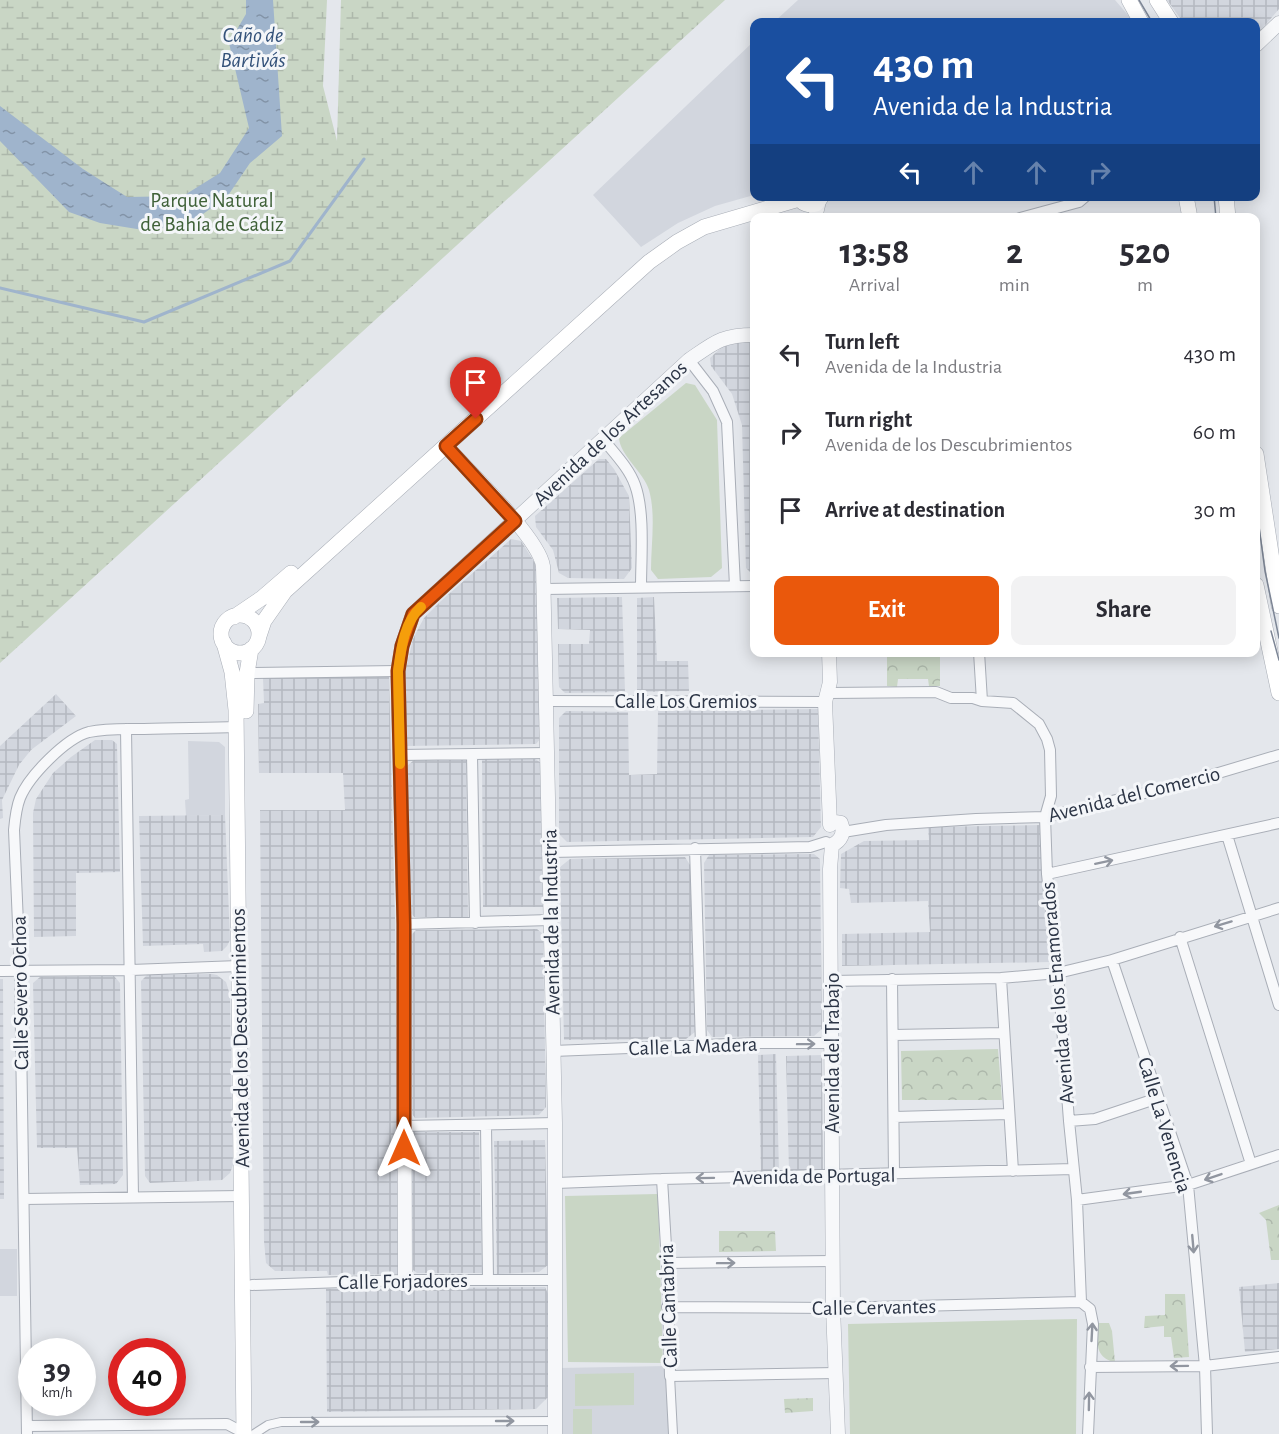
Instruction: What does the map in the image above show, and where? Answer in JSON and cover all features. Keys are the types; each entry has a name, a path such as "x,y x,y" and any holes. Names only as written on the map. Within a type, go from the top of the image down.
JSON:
{"main road":[{"path":"1129,0 1139,18"},
{"path":"1157,0 1168,18"},
{"path":"234,617 249,618 257,626 255,643 247,652 236,652 224,643 222,633 225,623 262,598 649,250 666,237 707,215 753,201"},
{"name":"Avenida de los Descubrimientos","path":"771,213 810,205"},
{"name":"Avenida de los Descubrimientos","path":"248,1434 252,1285 246,703 247,673 264,621 285,591 664,250 704,227 750,217"},
{"path":"1260,474 1273,541 1279,606"},
{"path":"1260,604 1279,693"},
{"name":"Avenida de los Descubrimientos","path":"224,643 234,685 237,727 241,1196 248,1434"}],"street":[{"path":"1260,41 1279,23"},
{"path":"1038,213 1080,201"},
{"name":"Avenida de los Artesanos","path":"405,1280 404,924 398,671 402,646 413,614 689,360 725,337 750,335"},
{"path":"689,360 712,391 727,422 735,586"},
{"path":"603,440 626,469 637,491 640,512 641,587"},
{"name":"Avenida de la Industria","path":"446,446 515,521 542,558 547,701 556,1184 555,1427"},
{"path":"544,589 750,586"},
{"path":"550,852 810,847 840,839 834,823 827,697 829,657"},
{"path":"979,657 982,701"},
{"path":"247,673 398,671"},
{"name":"Calle Los Gremios","path":"547,701 827,697 936,692 951,698 973,698 982,701"},
{"name":"Avenida de los Enamorados","path":"982,701 1013,703 1039,724 1050,750 1051,796 1046,817 1047,874 1058,973 1068,1121 1077,1200 1081,1302"},
{"name":"Calle Severo Ochoa","path":"27,1430 20,971 14,830 16,810 21,797 43,766 75,739 86,733 98,730 237,727"},
{"path":"126,729 133,1197"},
{"path":"400,754 548,753"},
{"path":"472,754 475,923"},
{"name":"Avenida del Comercio","path":"834,823 897,824 1046,817 1178,786 1279,755"},
{"path":"1047,874 1279,823"},
{"path":"1227,835 1279,1005"},
{"name":"Avenida del Trabajo","path":"829,843 832,981 833,1308 838,1434"},
{"path":"695,849 701,1045"},
{"path":"832,981 1001,978 1058,973 1112,960 1279,908"},
{"path":"404,924 550,920"},
{"path":"1180,937 1251,1164"},
{"name":"Calle La Venencia","path":"1112,960 1188,1185 1205,1366 1207,1434"},
{"path":"0,971 239,966"},
{"path":"1001,978 1013,1171"},
{"path":"892,979 894,1174"},
{"path":"892,1035 1004,1033"},
{"name":"Calle La Madera","path":"553,1051 832,1043"},
{"path":"1068,1121 1095,1119 1158,1098"},
{"path":"894,1117 1009,1114"},
{"path":"404,1126 555,1123"},
{"path":"486,1125 489,1280"},
{"path":"1077,1200 1188,1185 1279,1155"},
{"name":"Avenida de Portugal","path":"556,1184 662,1179 1073,1169"},
{"name":"Calle Cantabria","path":"662,1179 668,1263 667,1307 673,1434"},
{"path":"24,1199 241,1196"},
{"path":"668,1263 833,1261"},
{"name":"Calle Forjadores","path":"252,1285 405,1280 555,1280"},
{"path":"1081,1302 1090,1309 1093,1324 1088,1434"},
{"name":"Calle Cervantes","path":"667,1307 833,1308 1081,1302"},
{"path":"1090,1367 1205,1366 1279,1357"},
{"path":"670,1376 836,1373"},
{"path":"27,1430 226,1424 248,1434 281,1422 555,1427"}],"shaded area":[{"path":"798,0 1115,0 1131,18 778,18"},
{"path":"1167,0 1279,0 1279,9 1260,31 1260,18 1180,18"},
{"path":"750,45 750,196 715,206 678,223 641,247 593,195"},
{"path":"750,341 750,572 746,568 742,425 732,394 711,366 710,358 725,344"},
{"path":"599,459 606,459 629,496 632,568 624,579 568,578 559,573 553,550 536,527 535,516"},
{"path":"511,539 521,541 538,568 542,737 536,744 406,746 405,673 413,639 418,629 424,618 441,601"},
{"path":"622,597 625,692 565,693 559,687 558,644 589,644 590,630 558,629 557,598"},
{"path":"654,597 657,661 688,661 689,691 637,692 637,598"},
{"path":"389,676 395,918 399,1274 328,1275 327,1271 275,1271 266,1263 264,1241 260,810 345,810 343,773 259,773 258,704 264,703 263,678"},
{"path":"56,694 76,716 31,750 19,765 2,800 3,818 0,819 0,746"},
{"path":"818,709 821,827 813,837 567,842 559,834 559,718 566,711 628,712 629,775 657,774 658,711"},
{"path":"95,740 112,740 117,744 120,872 76,873 76,936 34,937 33,813 36,799 53,773"},
{"path":"188,741 219,742 225,747 225,815 186,816 185,800 189,799"},
{"path":"534,758 541,763 543,907 483,907 482,759"},
{"path":"414,760 466,760 468,917 414,917 409,910 407,766"},
{"path":"225,815 230,940 227,946 222,951 204,952 203,944 143,946 139,816"},
{"path":"1041,825 1050,962 842,966 842,934 930,932 928,901 851,903 849,889 840,888 841,854 864,841 929,840 928,827"},
{"path":"814,854 820,859 822,1029 814,1036 712,1037 707,1030 704,863 709,855"},
{"path":"685,857 690,865 695,1032 686,1039 564,1040 560,867 570,859"},
{"path":"537,929 543,934 546,1107 539,1115 415,1118 412,1114 410,936 416,930"},
{"path":"212,974 226,982 230,995 233,1165 230,1173 222,1180 150,1183 145,1176 141,981 147,975"},
{"path":"114,976 120,983 123,1175 116,1184 80,1185 77,1148 37,1148 33,983 40,977"},
{"path":"0,979 3,979 4,1199 0,1199"},
{"path":"776,1054 779,1172 761,1173 758,1055"},
{"path":"822,1055 823,1172 789,1171 786,1056"},
{"path":"414,1132 479,1132 482,1273 417,1273 413,1270 411,1138"},
{"path":"545,1140 548,1265 539,1272 497,1274 494,1141"},
{"path":"0,1249 17,1249 17,1296 0,1296"},
{"path":"1279,1283 1279,1349 1245,1352 1239,1287"},
{"path":"545,1287 549,1296 548,1397 536,1409 327,1412 326,1289"},
{"path":"667,1366 671,1434 561,1434 560,1368"}],"green space":[{"name":"Parque Natural de Bahía de Cádiz","path":"0,0 327,0 323,86 337,141 341,0 725,0 0,663"},
{"path":"686,383 695,385 717,420 722,568 711,577 658,579 651,570 653,519 649,490 623,451 619,438"},
{"path":"887,657 940,657 940,686 929,686 928,679 898,679 897,687 887,686"},
{"path":"998,1049 1002,1100 902,1100 901,1051"},
{"path":"658,1194 663,1363 568,1362 565,1196"},
{"path":"1279,1205 1279,1260 1271,1260 1266,1220 1259,1213"},
{"path":"719,1231 775,1231 776,1251 719,1252"},
{"path":"1165,1294 1185,1294 1189,1357 1174,1358 1171,1337 1164,1337 1164,1326 1144,1328 1145,1316 1165,1315"},
{"path":"1077,1319 1076,1434 850,1434 848,1324"},
{"path":"1098,1323 1109,1323 1115,1362 1103,1357 1100,1353 1097,1342"},
{"path":"634,1373 634,1405 575,1406 575,1374"},
{"path":"813,1398 813,1411 785,1413 784,1399"},
{"path":"573,1409 592,1409 592,1434 573,1434"}],"water":[{"name":"Caño de Bartivás","path":"246,0 273,0 282,136 250,163 227,197 186,226 143,230 100,223 69,212 0,141 0,106 83,169 127,197 183,196 220,173 249,128 229,43 246,14"}],"waterway":[{"path":"0,288 144,322 290,261 364,159"}],"tram line":[{"path":"1139,0 1150,18"},
{"path":"1214,201 1216,213"},
{"path":"1260,534 1279,638"},
{"path":"1271,631 1279,660"}],"slow traffic":[{"path":"400,764 398,671 402,646 413,614 421,607"}],"route":[{"path":"404,1148 404,924 398,671 402,646 413,614 515,521 446,446 476,419"}]}
